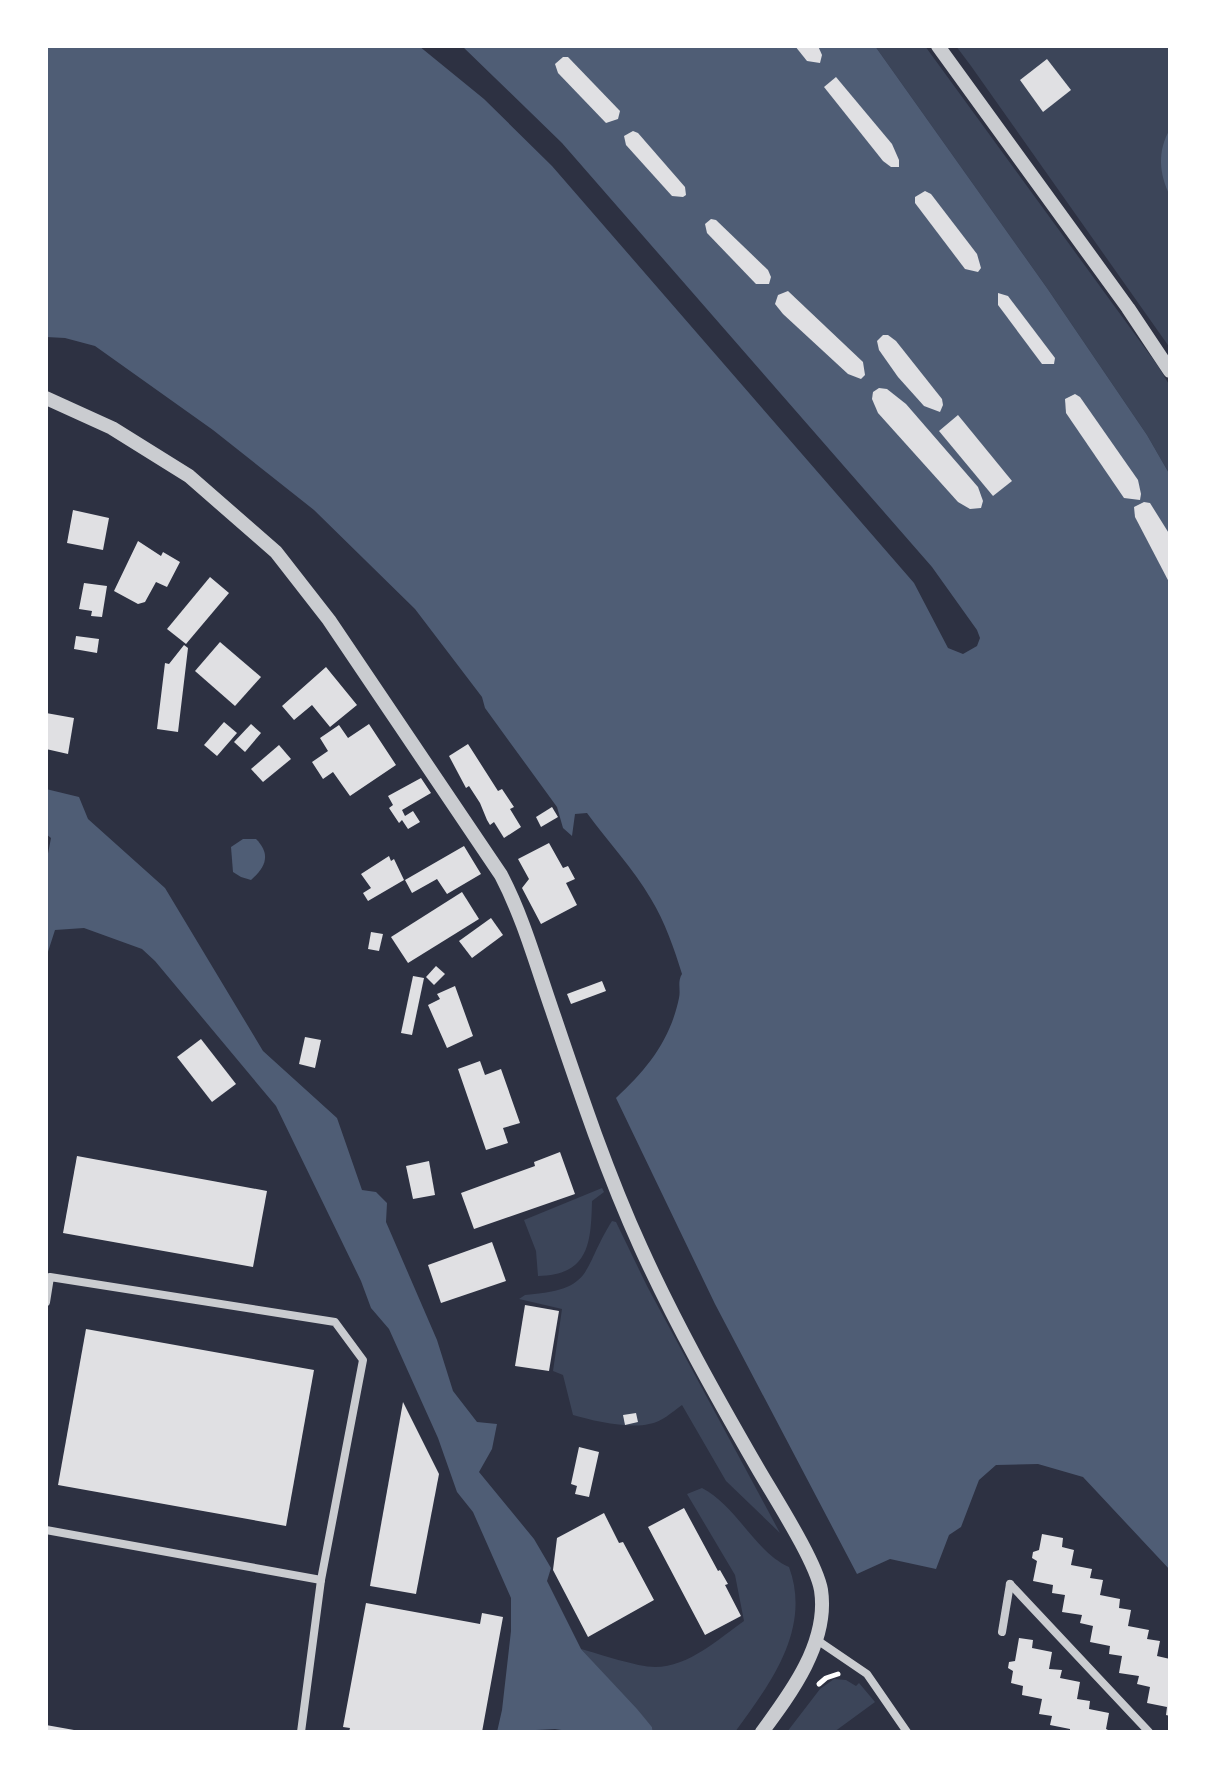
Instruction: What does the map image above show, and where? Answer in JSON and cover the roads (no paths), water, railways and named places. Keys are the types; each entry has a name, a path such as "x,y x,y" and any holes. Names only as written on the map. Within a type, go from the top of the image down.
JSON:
{"street":[{"path":"938,46 1128,308 1170,371"},
{"path":"46,398 112,428 189,476 234,512 276,552 329,620 501,875 520,918 596,1140 641,1248 821,1589 817,1640 797,1681 762,1732"},
{"path":"46,1302 50,1277 335,1322 363,1360 321,1580 301,1732"},
{"path":"46,1530 321,1580"},
{"path":"1002,1632 1010,1584 1149,1732"},
{"path":"817,1640 867,1674 907,1732"}]}
